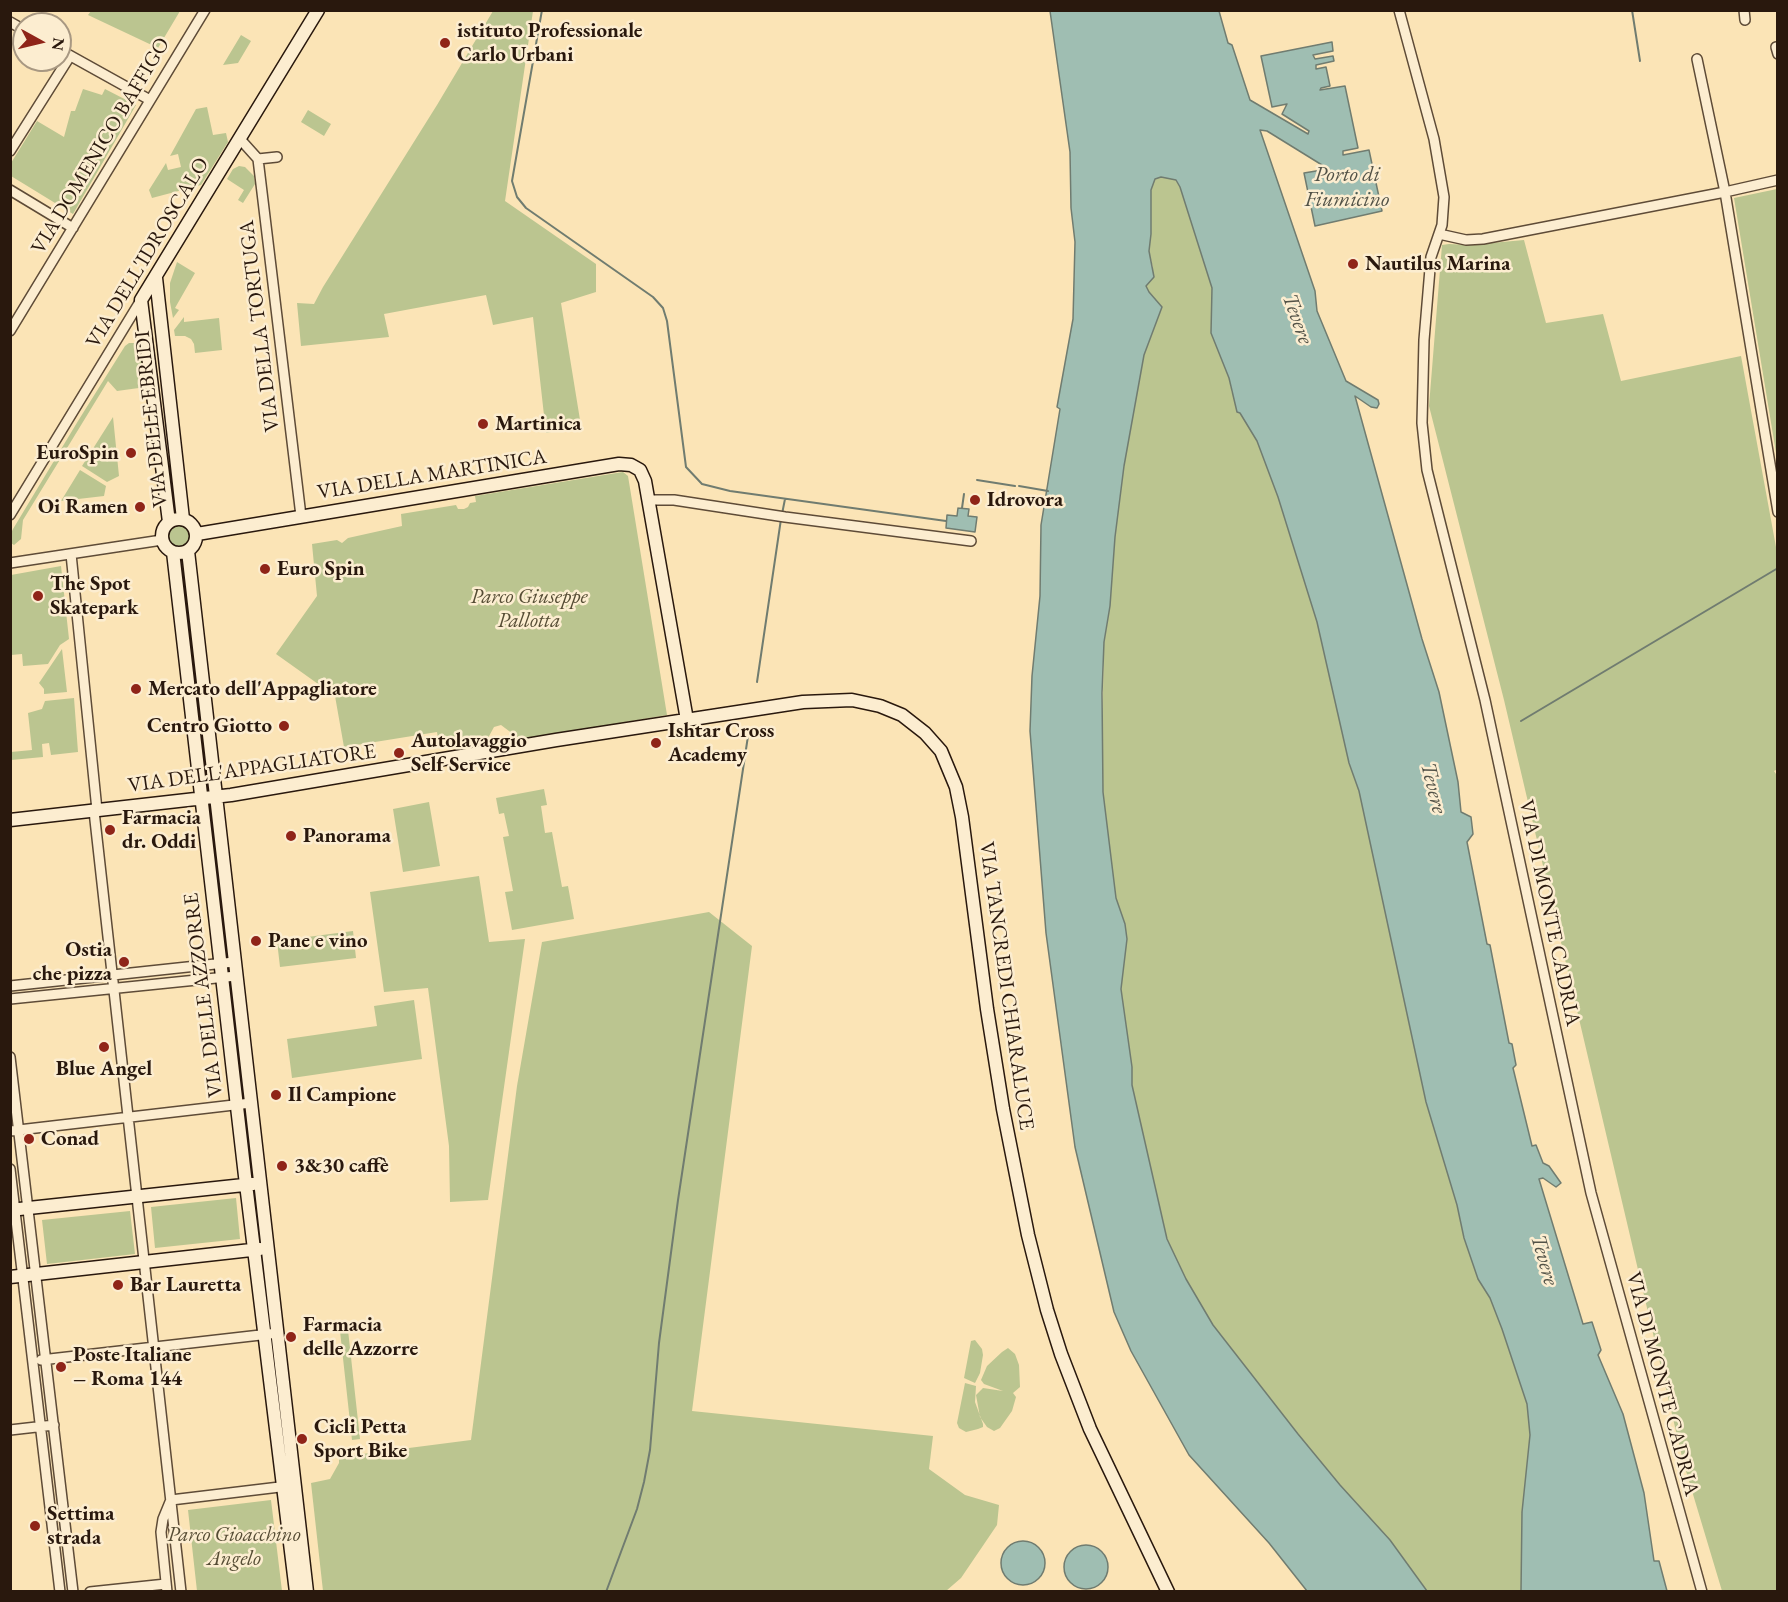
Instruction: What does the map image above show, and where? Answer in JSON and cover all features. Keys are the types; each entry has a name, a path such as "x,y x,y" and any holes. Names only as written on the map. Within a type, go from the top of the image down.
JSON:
{"street":[{"name":"VIA DOMENICO BAFFIGO","path":"10,331 205,10"},
{"name":"VIA DELL'IDROSCALO","path":"10,515 318,10"},
{"name":"VIA DI MONTE CADRIA","path":"1399,10 1440,170 1444,209 1430,264 1423,367 1422,423 1427,470 1479,672 1589,1182 1702,1592"},
{"path":"72,57 150,100"},
{"path":"1697,59 1725,192 1778,512"},
{"path":"10,151 60,72"},
{"path":"240,139 258,159 277,157"},
{"name":"VIA DELLA TORTUGA","path":"258,159 301,516"},
{"path":"1439,234 1467,240 1483,239 1778,180"},
{"path":"10,190 73,228"},
{"name":"VIA DELLE EBRIDI","path":"156,278 183,519"},
{"name":"VIA DELLE EBRIDI","path":"141,300 169,522"},
{"path":"147,346 164,343"},
{"path":"158,433 173,431"},
{"name":"VIA DELLA MARTINICA","path":"197,534 626,464 635,466 642,472 648,500 687,720"},
{"path":"648,500 674,500 781,517 971,541"},
{"path":"183,519 194,526 197,534 195,544 188,552 180,554 166,548 162,540 163,530 169,522 183,519"},
{"path":"10,563 162,540"},
{"path":"173,552 201,799"},
{"path":"188,552 215,797"},
{"path":"71,554 112,975 182,1592"},
{"path":"180,624 196,622"},
{"name":"VIA TANCREDI CHIARALUCE","path":"570,738 803,702 852,700 880,706 902,715 925,733 941,751 954,778 960,806 999,1088 1039,1281 1061,1354 1090,1429 1168,1592"},
{"path":"190,704 205,702"},
{"name":"VIA DELL'APPAGLIATORE","path":"10,820 215,797 570,738"},
{"name":"VIA DELLE AZZORRE","path":"215,797 278,1333 296,1592"},
{"name":"VIA DELLE AZZORRE","path":"201,799 265,1335 308,1592"},
{"path":"10,986 234,962"},
{"path":"10,999 236,976"},
{"path":"10,1057 15,1131 28,1208 73,1592"},
{"path":"15,1131 251,1103"},
{"path":"10,1169 16,1276 33,1362 60,1592"},
{"path":"13,1209 260,1184"},
{"path":"16,1276 268,1247"},
{"path":"33,1362 278,1333"},
{"path":"10,1430 54,1425"},
{"path":"171,1500 289,1486"},
{"path":"90,1592 166,1588 161,1527 171,1500"}],"green space":[{"path":"91,11 180,11 158,48 88,15"},
{"path":"493,11 533,11 505,201 596,264 596,292 561,303 581,426 546,433 533,317 493,325 486,295 384,314 389,337 301,346 297,303 314,304"},
{"path":"241,35 251,41 238,63 223,65"},
{"path":"83,89 102,95 105,89 136,105 73,214 11,176 11,163 37,121 64,137 71,111 75,111"},
{"path":"207,107 213,135 226,133 228,142 201,185 152,198 149,190 166,163 168,170 181,167 178,154 170,156 196,109"},
{"path":"308,110 331,124 324,136 301,122"},
{"path":"239,166 245,167 254,176 255,184 243,203 238,200 244,190 227,179 233,169"},
{"path":"1161,177 1176,180 1180,187 1212,288 1211,333 1229,378 1232,393 1257,441 1278,497 1317,622 1349,763 1359,791 1426,1102 1457,1205 1464,1238 1478,1279 1490,1298 1502,1329 1527,1404 1530,1435 1522,1512 1521,1591 1427,1591 1390,1540 1298,1434 1213,1325 1186,1279 1167,1239 1132,1085 1132,1067 1121,989 1127,939 1125,924 1116,899 1111,865 1103,792 1102,739 1104,642 1110,606 1115,537 1124,466 1144,355 1162,307 1146,286 1153,268 1149,251 1151,190 1155,179"},
{"path":"1778,189 1777,459 1734,198"},
{"path":"1524,240 1546,323 1603,314 1621,381 1741,356 1778,558 1778,769 1774,771 1778,777 1777,1591 1722,1591 1683,1461 1504,700 1429,406 1442,245"},
{"path":"177,262 195,273 175,308 179,310 173,318 170,283"},
{"path":"184,317 184,322 219,318 222,350 195,353 191,339 185,336 175,336 174,330"},
{"path":"129,343 137,343 141,349 146,387 117,391 108,381 23,520 21,539 14,545 11,543 10,535 13,529 78,421"},
{"path":"113,417 119,476 107,482 82,466"},
{"path":"80,470 106,486 104,496 61,501"},
{"name":"Parco Giuseppe Pallotta","path":"623,472 628,476 667,715 514,741 513,734 501,725 494,727 488,738 439,745 437,732 344,747 335,696 276,654 317,596 312,544 337,540 342,543 348,538 402,526 401,514 456,505 458,509 464,509 470,503 476,502 475,496"},
{"path":"180,525 188,528 191,536 188,544 180,547 172,544 169,536 172,528"},
{"name":"The Spot Skatepark","path":"61,566 69,639 60,645 48,664 23,666 22,654 11,655 11,575"},
{"path":"62,649 67,692 44,694 44,689 39,683"},
{"path":"74,698 78,752 51,755 49,743 42,744 43,757 11,760 11,752 32,750 28,713 42,709 45,701"},
{"path":"544,789 547,805 541,806 545,833 552,832 562,887 568,886 574,919 512,930 505,892 513,891 503,837 509,836 504,813 499,814 496,798"},
{"path":"429,802 440,866 403,872 393,809"},
{"path":"479,876 489,942 525,939 488,1200 450,1202 449,1146 428,988 384,992 370,892"},
{"path":"709,912 752,946 692,1411 933,1436 929,1469 965,1495 999,1505 997,1525 961,1578 946,1591 323,1591 311,1483 330,1479 339,1463 339,1457 471,1440 517,1086 542,942"},
{"path":"353,931 356,958 280,967 277,941"},
{"path":"414,1000 422,1059 292,1078 287,1039 377,1026 374,1006"},
{"path":"236,1198 240,1239 155,1248 151,1207"},
{"path":"130,1211 135,1254 47,1264 42,1220"},
{"path":"348,1330 360,1439 352,1440 340,1331"},
{"path":"975,1340 982,1349 983,1355 980,1373 975,1383 964,1378 971,1341"},
{"path":"1008,1348 1015,1354 1019,1365 1020,1387 1013,1393 1016,1397 1012,1411 1000,1428 994,1431 987,1427 980,1417 976,1395 983,1388 1003,1391 984,1384 981,1380 987,1366"},
{"path":"965,1383 976,1386 975,1402 983,1424 983,1427 966,1432 959,1428 957,1423"},
{"name":"Parco Gioacchino Angelo","path":"271,1500 282,1591 197,1591 188,1510"}],"water":[{"path":"1050,11 1219,11 1228,43 1232,45 1250,100 1308,134 1309,131 1282,114 1287,104 1272,107 1261,56 1332,42 1333,51 1313,55 1315,59 1333,56 1334,61 1316,65 1316,69 1326,67 1330,86 1320,90 1345,86 1358,148 1343,151 1343,155 1369,150 1382,211 1315,226 1304,173 1322,170 1322,165 1267,131 1260,130 1315,291 1317,311 1346,381 1378,400 1377,408 1371,407 1355,396 1422,639 1439,692 1458,782 1461,812 1471,817 1473,834 1467,842 1509,1043 1512,1044 1516,1065 1513,1068 1532,1146 1536,1145 1543,1163 1549,1166 1561,1183 1556,1187 1543,1178 1539,1179 1583,1324 1592,1322 1601,1350 1598,1355 1623,1414 1644,1493 1654,1561 1659,1561 1667,1591 1521,1591 1522,1512 1530,1435 1527,1404 1502,1329 1490,1298 1478,1279 1464,1238 1457,1205 1426,1102 1359,791 1349,763 1317,622 1278,497 1257,441 1240,413 1237,412 1229,378 1211,333 1212,288 1180,187 1176,180 1161,177 1155,179 1151,190 1149,251 1154,277 1146,286 1162,307 1144,355 1124,466 1115,537 1110,606 1104,642 1102,693 1103,792 1116,898 1125,924 1127,939 1121,989 1132,1067 1132,1085 1167,1239 1186,1279 1213,1325 1298,1434 1390,1540 1427,1591 1307,1591 1269,1543 1189,1455 1131,1351 1114,1312 1075,1147 1046,933 1030,731 1032,676 1040,596 1041,525 1060,409 1057,407 1073,319 1075,242 1071,208 1070,152"},
{"path":"958,508 969,509 968,516 977,517 975,532 946,528 947,515 957,516"},
{"path":"1023,1541 1039,1547 1045,1563 1039,1579 1023,1585 1007,1579 1001,1563 1007,1547"},
{"path":"1086,1545 1102,1551 1108,1567 1102,1583 1086,1589 1070,1583 1064,1567 1070,1551"}],"waterway":[{"path":"542,10 512,181 517,197 526,208 653,297 663,308 667,321 686,467 702,484 730,491 946,521"},
{"path":"1632,10 1640,61"},
{"path":"977,480 1015,486"},
{"path":"1019,486 1048,491"},
{"path":"962,508 964,494"},
{"path":"782,514 785,499"},
{"path":"757,682 781,519"},
{"path":"1521,721 1778,568"},
{"path":"606,1592 637,1509 650,1450 659,1343 678,1200 748,736"}],"place":[{"name":"istituto Professionale Carlo Urbani","path":"445,43"},
{"name":"Nautilus Marina","path":"1353,264"},
{"name":"Martinica","path":"483,424"},
{"name":"EuroSpin","path":"131,453"},
{"name":"Idrovora","path":"975,500"},
{"name":"Oi Ramen","path":"140,507"},
{"name":"Euro Spin","path":"265,569"},
{"name":"The Spot Skatepark","path":"38,596"},
{"name":"Mercato dell'Appagliatore","path":"136,689"},
{"name":"Centro Giotto","path":"284,726"},
{"name":"Ishtar Cross Academy","path":"656,743"},
{"name":"Autolavaggio Self Service","path":"399,753"},
{"name":"Farmacia dr. Oddi","path":"110,830"},
{"name":"Panorama","path":"291,836"},
{"name":"Pane e vino","path":"256,941"},
{"name":"Ostia che pizza","path":"124,962"},
{"name":"Blue Angel","path":"104,1047"},
{"name":"Il Campione","path":"276,1095"},
{"name":"Conad","path":"29,1139"},
{"name":"3&30 caffè","path":"282,1166"},
{"name":"Bar Lauretta","path":"118,1285"},
{"name":"Farmacia delle Azzorre","path":"291,1337"},
{"name":"Poste Italiane – Roma 144","path":"61,1367"},
{"name":"Cicli Petta Sport Bike","path":"302,1439"},
{"name":"Settima strada","path":"35,1526"}],"water label":[{"name":"Porto di Fiumicino","path":"1347,188"},
{"name":"Tevere","path":"1297,319"},
{"name":"Tevere","path":"1433,788"},
{"name":"Tevere","path":"1544,1260"}]}
